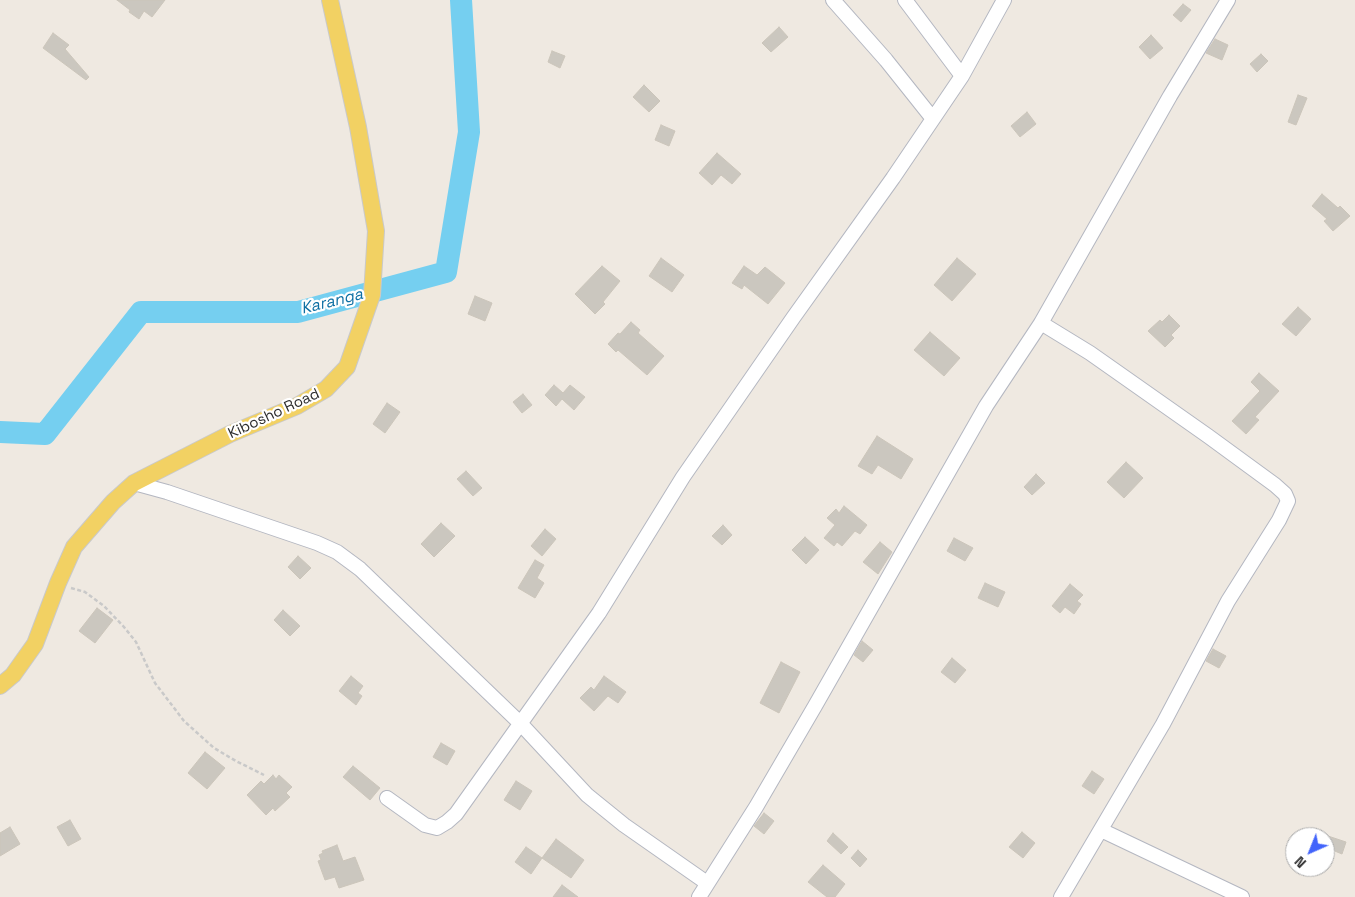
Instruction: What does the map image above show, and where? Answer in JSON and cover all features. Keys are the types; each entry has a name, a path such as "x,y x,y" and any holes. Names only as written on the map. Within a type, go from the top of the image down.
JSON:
{"main road":[{"name":"Kibosho Road","path":"0,686 13,676 36,644 58,583 74,547 112,502 134,483 230,434 297,406 326,389 347,367 372,295 376,231 358,127 330,0"}],"street":[{"path":"833,0 886,60 933,119"},
{"path":"905,0 962,76"},
{"path":"387,798 425,825 437,828 456,814 599,613 683,477 962,76 1004,0"},
{"path":"699,897 756,807 816,706 986,406 1040,323 1170,96 1228,0"},
{"path":"1040,323 1090,353 1223,447 1275,485 1285,494 1288,502 1279,520 1228,600 1163,724 1066,896"},
{"path":"134,483 167,492 317,542 337,552 360,569 520,723 586,795 624,825 707,883"},
{"path":"1102,830 1242,897"}],"path":[{"path":"58,583 85,592 104,606 124,627 136,642 155,683 184,721 214,748 264,775"}],"building":[{"path":"117,0 165,0 152,17 144,11 139,19"},
{"path":"1183,4 1191,10 1181,22 1173,15"},
{"path":"779,27 788,37 771,52 762,43"},
{"path":"53,33 69,45 65,49 89,77 86,80 43,48"},
{"path":"1151,35 1163,48 1150,59 1139,47"},
{"path":"1215,39 1228,45 1222,60 1206,53"},
{"path":"552,51 565,56 560,68 548,62"},
{"path":"1261,54 1268,61 1257,72 1250,64"},
{"path":"644,85 660,101 649,112 633,97"},
{"path":"1298,95 1307,98 1296,125 1288,122"},
{"path":"1027,112 1036,124 1020,137 1011,126"},
{"path":"661,125 675,131 669,146 655,140"},
{"path":"717,153 741,174 732,184 721,175 712,185 699,173"},
{"path":"1322,194 1338,208 1340,206 1350,216 1333,231 1324,221 1327,219 1312,206"},
{"path":"661,258 684,275 672,292 649,276"},
{"path":"957,258 976,274 952,301 934,285"},
{"path":"602,266 620,281 603,302 605,304 595,314 575,294"},
{"path":"744,266 757,275 765,267 785,283 768,304 744,285 742,289 732,283"},
{"path":"475,296 492,303 485,321 468,314"},
{"path":"1298,307 1311,319 1296,336 1282,324"},
{"path":"1169,315 1180,326 1171,335 1174,338 1165,347 1148,331"},
{"path":"631,322 640,330 638,333 664,356 647,375 618,350 616,352 608,344"},
{"path":"930,332 960,358 944,376 914,350"},
{"path":"1259,373 1279,391 1255,417 1259,420 1246,434 1232,421 1260,391 1251,382"},
{"path":"554,385 563,393 570,385 585,397 574,410 562,399 556,406 545,395"},
{"path":"523,394 532,405 522,413 513,402"},
{"path":"387,403 400,412 385,433 373,424"},
{"path":"877,436 913,459 901,479 878,465 872,474 858,466"},
{"path":"1126,462 1143,478 1124,498 1107,482"},
{"path":"466,471 482,488 473,496 457,479"},
{"path":"1036,474 1045,483 1032,495 1024,487"},
{"path":"844,506 867,525 860,534 855,531 842,546 837,542 834,546 824,538 835,525 827,518 836,509 839,513"},
{"path":"441,523 455,536 434,557 421,544"},
{"path":"723,525 732,535 722,545 712,536"},
{"path":"545,529 556,539 542,556 531,546"},
{"path":"805,537 819,550 806,564 792,550"},
{"path":"954,538 973,548 965,561 947,551"},
{"path":"880,542 892,552 878,574 863,562"},
{"path":"298,556 311,568 300,579 288,567"},
{"path":"535,560 544,565 537,578 544,583 535,598 518,588"},
{"path":"985,583 1005,592 998,607 978,598"},
{"path":"1070,584 1083,595 1077,601 1081,604 1074,614 1065,607 1060,613 1052,606"},
{"path":"97,608 113,620 95,643 79,631"},
{"path":"283,610 300,626 290,636 274,620"},
{"path":"862,641 873,650 863,662 854,655"},
{"path":"1213,649 1226,656 1219,668 1206,661"},
{"path":"952,658 966,670 955,683 941,672"},
{"path":"781,662 800,672 779,713 760,703"},
{"path":"351,676 363,686 358,693 362,696 356,705 339,691"},
{"path":"604,676 626,692 618,703 608,696 594,711 580,698 591,687 594,690"},
{"path":"441,743 455,751 447,765 433,757"},
{"path":"205,752 225,768 207,789 188,773"},
{"path":"353,766 380,788 370,800 343,777"},
{"path":"1092,771 1104,779 1094,794 1082,786"},
{"path":"273,775 276,779 279,775 292,787 286,793 290,797 275,811 273,808 266,815 247,795 261,781 264,784"},
{"path":"516,781 532,791 520,810 504,800"},
{"path":"764,813 774,821 764,834 754,826"},
{"path":"70,820 81,839 68,846 57,827"},
{"path":"10,827 20,844 0,856 0,833"},
{"path":"1022,832 1035,843 1023,858 1009,847"},
{"path":"833,833 848,847 841,854 827,841"},
{"path":"1335,838 1346,842 1342,854 1335,851"},
{"path":"556,839 584,860 571,878 542,858"},
{"path":"337,845 343,861 355,857 364,880 339,888 335,877 325,880 318,861 321,860 319,855 323,853 322,851"},
{"path":"526,847 542,858 531,874 515,862"},
{"path":"858,850 867,859 860,867 851,858"},
{"path":"823,865 845,884 835,897 827,897 808,882"},
{"path":"562,885 578,897 553,897"}],"waterway":[{"name":"Karanga","path":"0,432 45,434 141,312 298,312 446,272 469,132 461,0"}]}
